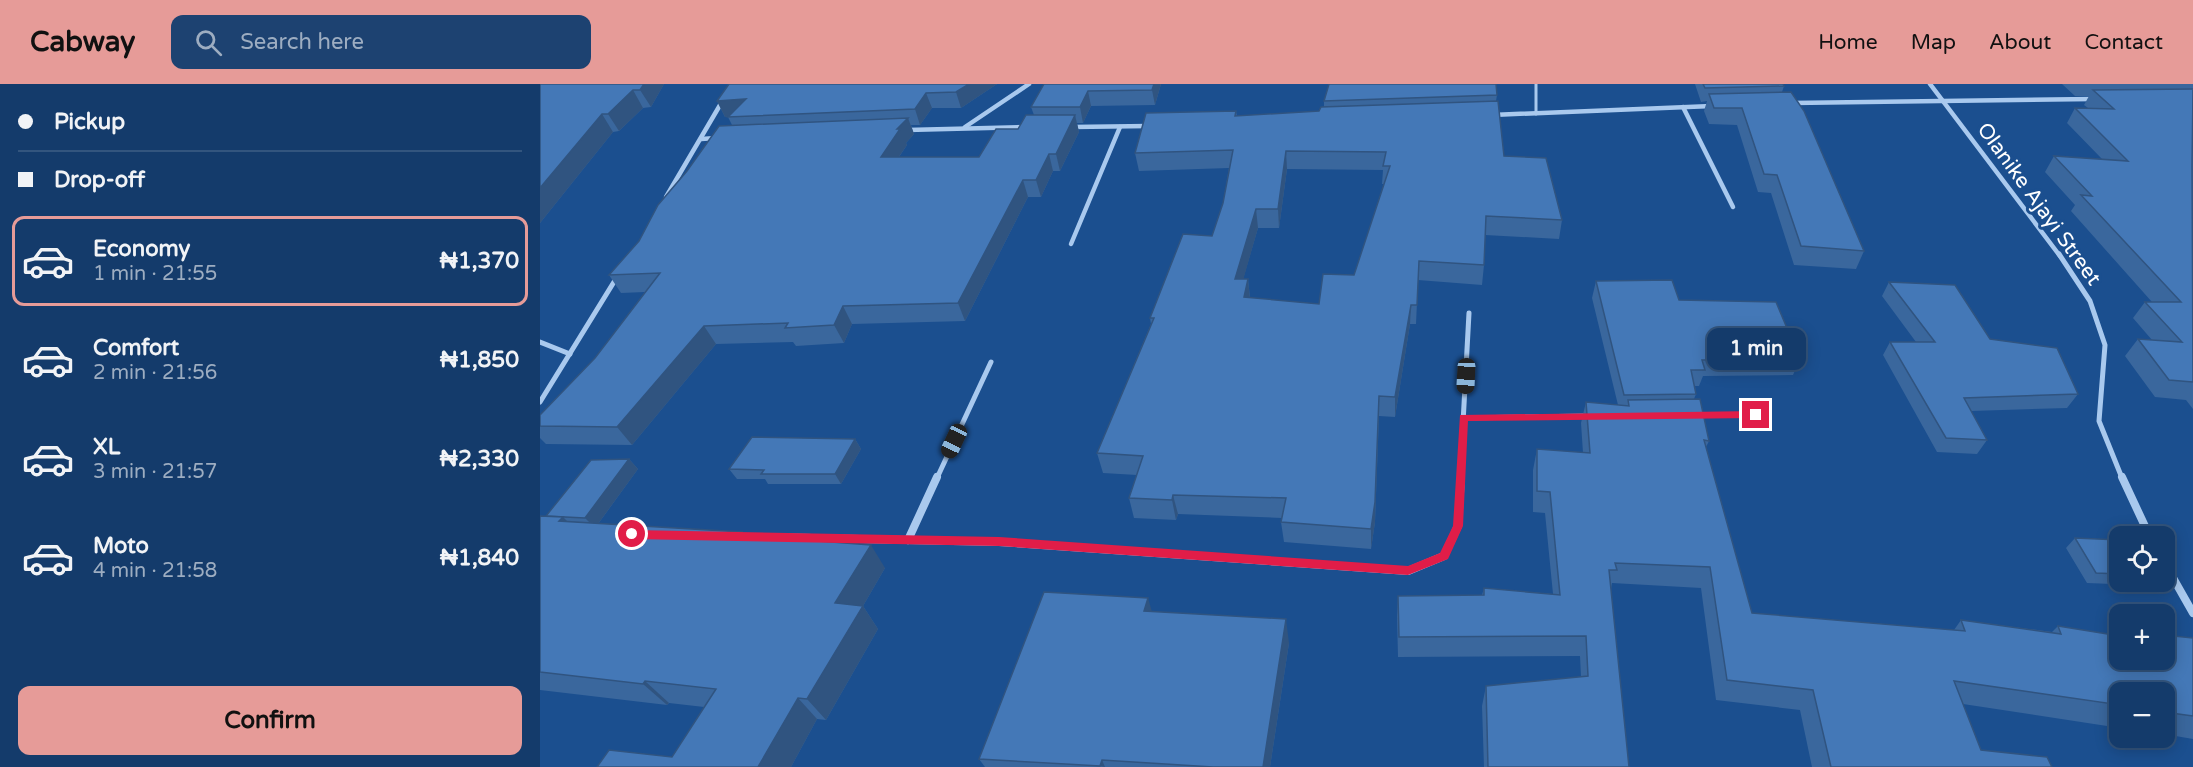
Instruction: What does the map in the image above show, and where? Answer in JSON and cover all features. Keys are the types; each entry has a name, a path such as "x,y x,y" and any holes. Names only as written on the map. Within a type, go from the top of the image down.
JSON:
{"street":[{"path":"965,127 1029,84"},
{"name":"Olanike Ajayi Street","path":"1930,84 2071,271 2090,301 2105,345 2100,421 2135,510 2144,526"},
{"path":"664,200 727,93"},
{"path":"1783,104 2097,99"},
{"path":"1489,115 1716,106"},
{"path":"1683,107 1733,207"},
{"path":"1060,127 1155,126"},
{"path":"905,130 1037,127"},
{"path":"1071,244 1120,127"},
{"path":"701,139 725,138"},
{"path":"540,402 620,272"},
{"path":"754,537 999,542 1408,571 1444,556 1458,526 1470,313"},
{"path":"540,342 570,354"},
{"path":"908,540 991,362"},
{"path":"1686,415 1756,415"},
{"path":"1463,418 1604,416"},
{"path":"2175,581 2193,613"}],"lane":[{"path":"1536,84 1536,114"}],"building":[{"path":"540,84 644,84 640,90 633,90 608,114 602,114 540,188"},
{"path":"729,84 969,84 956,92 926,93 915,109 728,117 746,99 717,101"},
{"path":"1044,84 1154,84 1152,90 1088,91 1080,107 1031,107"},
{"path":"1329,84 1496,84 1497,95 1324,101"},
{"path":"1703,84 1783,84 1784,86 1705,88"},
{"path":"2193,89 2193,382 2169,380 2138,339 2182,342 2145,302 2181,302 2081,195 2092,196 2054,156 2128,161 2075,108 2114,109 2093,90"},
{"path":"1791,92 1804,111 1864,251 1801,246 1777,175 1764,174 1742,108 1714,108 1709,94"},
{"path":"1498,101 1504,156 1546,158 1562,220 1486,216 1484,265 1419,261 1417,305 1411,305 1395,397 1379,396 1375,502 1371,529 1281,522 1286,498 1173,495 1172,500 1129,498 1143,456 1097,453 1154,318 1150,318 1183,234 1212,236 1223,203 1233,150 1135,153 1146,113 1236,111 1235,116 1319,111 1321,107","holes":["1286,151 1386,152 1383,166 1390,166 1354,275 1323,274 1319,304 1244,297 1248,279 1235,279 1256,209 1278,209"]},
{"path":"1026,115 1075,115 1056,154 1049,154 1036,180 1023,180 958,303 843,306 834,325 785,328 788,323 704,326 617,427 540,426 540,415 595,358 660,273 609,275 639,241 658,205 687,171 719,126 908,118 897,129 900,129 881,157 979,157 996,129 1018,129"},
{"path":"1672,280 1679,300 1776,302 1800,359 1702,360 1705,370 1691,370 1696,394 1624,395 1596,281"},
{"path":"1889,282 1955,285 1990,339 2057,348 2078,394 1964,398 1987,440 1946,438 1890,342 1935,342"},
{"path":"1700,399 1709,441 1704,440 1752,613 1965,631 1961,620 2061,634 2058,626 2109,634 2109,670 2175,670 2175,636 2193,638 2193,716 2175,714 2175,682 2109,682 2109,703 1954,681 1981,750 2047,757 2052,767 1831,767 1813,690 1727,680 1710,567 1615,563 1617,570 1609,570 1629,767 1488,767 1486,686 1588,676 1586,636 1399,637 1398,596 1484,595 1484,588 1560,595 1550,492 1537,491 1537,449 1590,453 1586,402 1629,406 1628,400"},
{"path":"752,437 855,439 835,474 761,474 764,470 729,469"},
{"path":"629,459 585,518 546,516 591,460"},
{"path":"540,516 563,517 559,521 742,532 740,535 871,545 835,603 863,606 807,699 798,698 758,767 597,767 609,750 672,757 716,689 645,681 643,684 540,672"},
{"path":"2075,538 2109,540 2109,574 2096,573"},
{"path":"1044,592 1148,598 1144,611 1286,619 1263,767 1213,767 1102,760 1100,766 979,759"}],"route":[{"path":"632,534 999,542 1408,571 1444,556 1458,526 1463,418 1756,415"}]}
